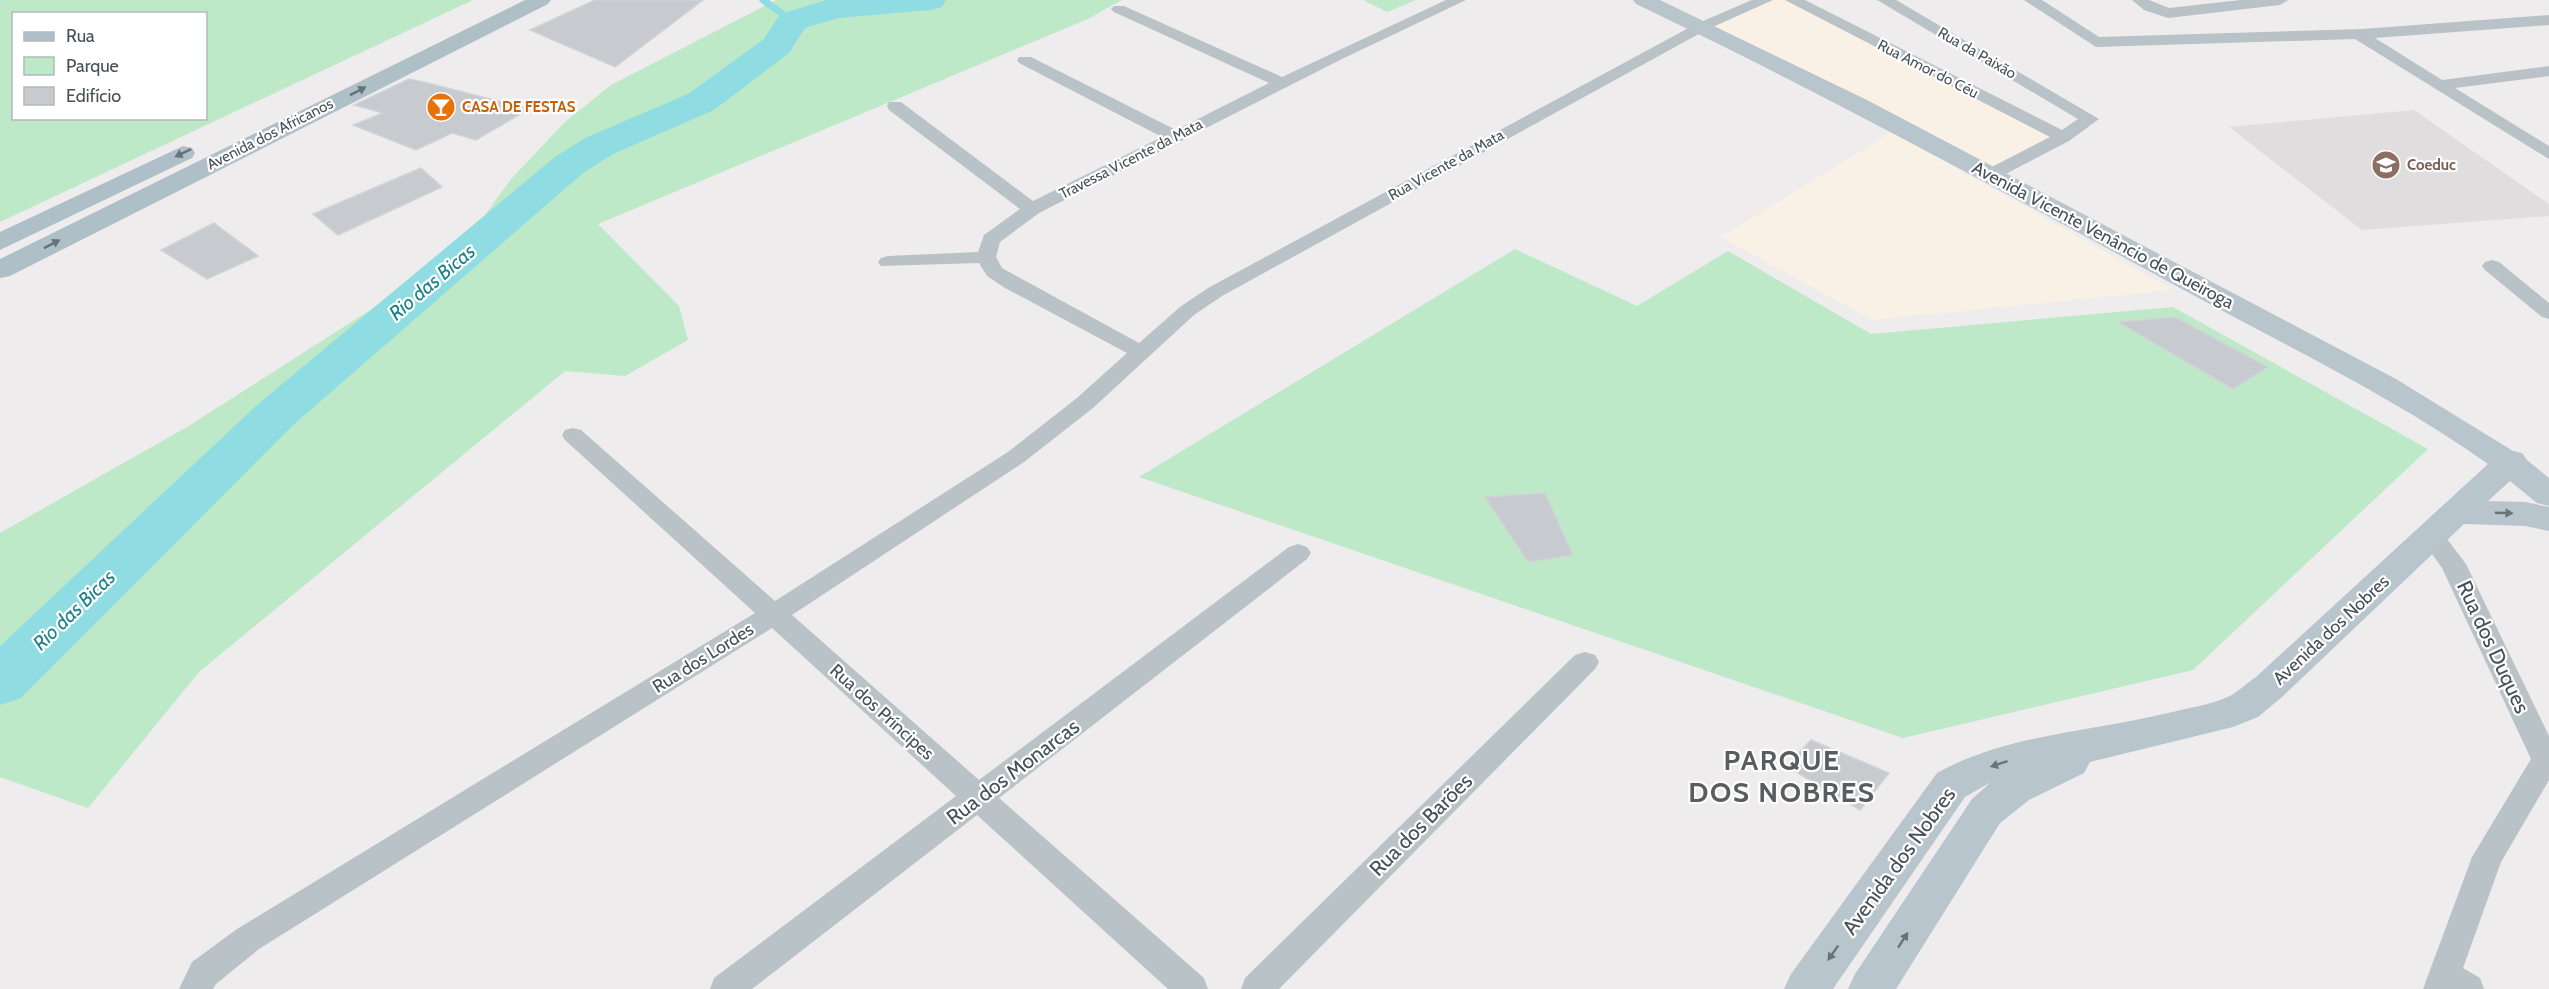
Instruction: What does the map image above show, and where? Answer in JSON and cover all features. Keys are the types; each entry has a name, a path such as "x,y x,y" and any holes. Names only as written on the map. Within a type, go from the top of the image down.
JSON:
{"main road":[{"name":"Avenida dos Africanos","path":"0,242 500,0"},
{"name":"Avenida dos Africanos","path":"0,270 541,0"}],"street":[{"name":"Travessa Vicente da Mata","path":"986,257 991,240 1032,209 1283,83 1458,0"},
{"name":"Avenida Vicente Venâncio de Queiroga","path":"1643,0 1889,119 2398,394 2511,461 2549,495"},
{"name":"Rua Vicente da Mata","path":"1141,352 1187,311 1215,292 1701,27 1765,0"},
{"name":"Rua Amor do Céu","path":"1793,0 2063,137"},
{"name":"Rua da Paixão","path":"1885,0 2070,106 2090,120 2063,137"},
{"path":"2032,0 2096,42 2358,34 2549,20"},
{"path":"2139,0 2162,12 2177,12 2252,1 2280,0"},
{"path":"1119,9 1283,83"},
{"path":"2358,34 2549,154"},
{"path":"1025,60 1176,136"},
{"path":"2438,85 2549,71"},
{"path":"895,106 1032,209"},
{"path":"1990,175 2063,137"},
{"path":"2526,140 2549,138"},
{"path":"888,262 986,257 994,272 1012,284 1141,352"},
{"path":"2492,266 2549,313"},
{"name":"Rua dos Lordes","path":"195,989 204,974 248,939 774,615 1016,457 1085,403 1141,352"},
{"name":"Rua dos Príncipes","path":"573,435 1192,989"},
{"path":"2511,461 2549,460"},
{"name":"Avenida dos Nobres","path":"1807,989 1951,785 1977,771 2016,758 2118,741 2218,716 2244,706 2269,687 2511,461"},
{"path":"2445,524 2525,514 2549,519"},
{"name":"Rua dos Duques","path":"2445,524 2453,564 2548,764 2487,857 2450,984"},
{"name":"Rua dos Monarcas","path":"726,989 1298,553"},
{"name":"Rua dos Barões","path":"1257,989 1585,662"},
{"name":"Avenida dos Nobres","path":"1871,989 1986,811 2002,795 2024,782 2118,741"}],"shaded area":[{"path":"1765,0 1793,0 2063,137 1990,175 1701,27"},
{"name":"Coeduc","path":"2414,110 2549,204 2549,216 2362,230 2229,127"},
{"path":"1892,132 2173,290 1872,320 1721,237"}],"green space":[{"path":"0,0 473,0 0,222"},
{"path":"776,0 1122,0 1088,19 598,224 679,306 688,340 625,376 565,371 199,672 88,808 0,777 0,533 187,427 456,255 511,179 564,123 611,85"},
{"path":"1363,0 1416,0 1387,12"},
{"path":"1515,249 1637,306 1728,251 1871,334 2173,307 2428,449 2193,670 1903,738 1139,477"}],"building":[{"path":"595,0 703,0 615,67 530,30"},
{"name":"CASA DE FESTAS","path":"409,79 529,109 476,140 452,133 416,150 353,125 383,113 354,105"},
{"path":"421,168 442,187 338,235 313,214"},
{"path":"214,223 258,256 207,279 161,250"},
{"path":"2175,317 2268,367 2233,389 2118,322"},
{"path":"1545,493 1573,555 1528,562 1485,497"},
{"path":"1811,740 1889,773 1860,810 1786,766"}],"waterway":[{"path":"763,0 792,21"},
{"name":"Rio das Bicas","path":"0,682 275,415 569,165 599,146 701,102 777,46 792,21 835,8 930,0"}],"place":[{"name":"CASA DE FESTAS","path":"441,107"},
{"name":"Coeduc","path":"2386,165"}],"district":[{"name":"PARQUE DOS NOBRES","path":"1782,776"}]}
